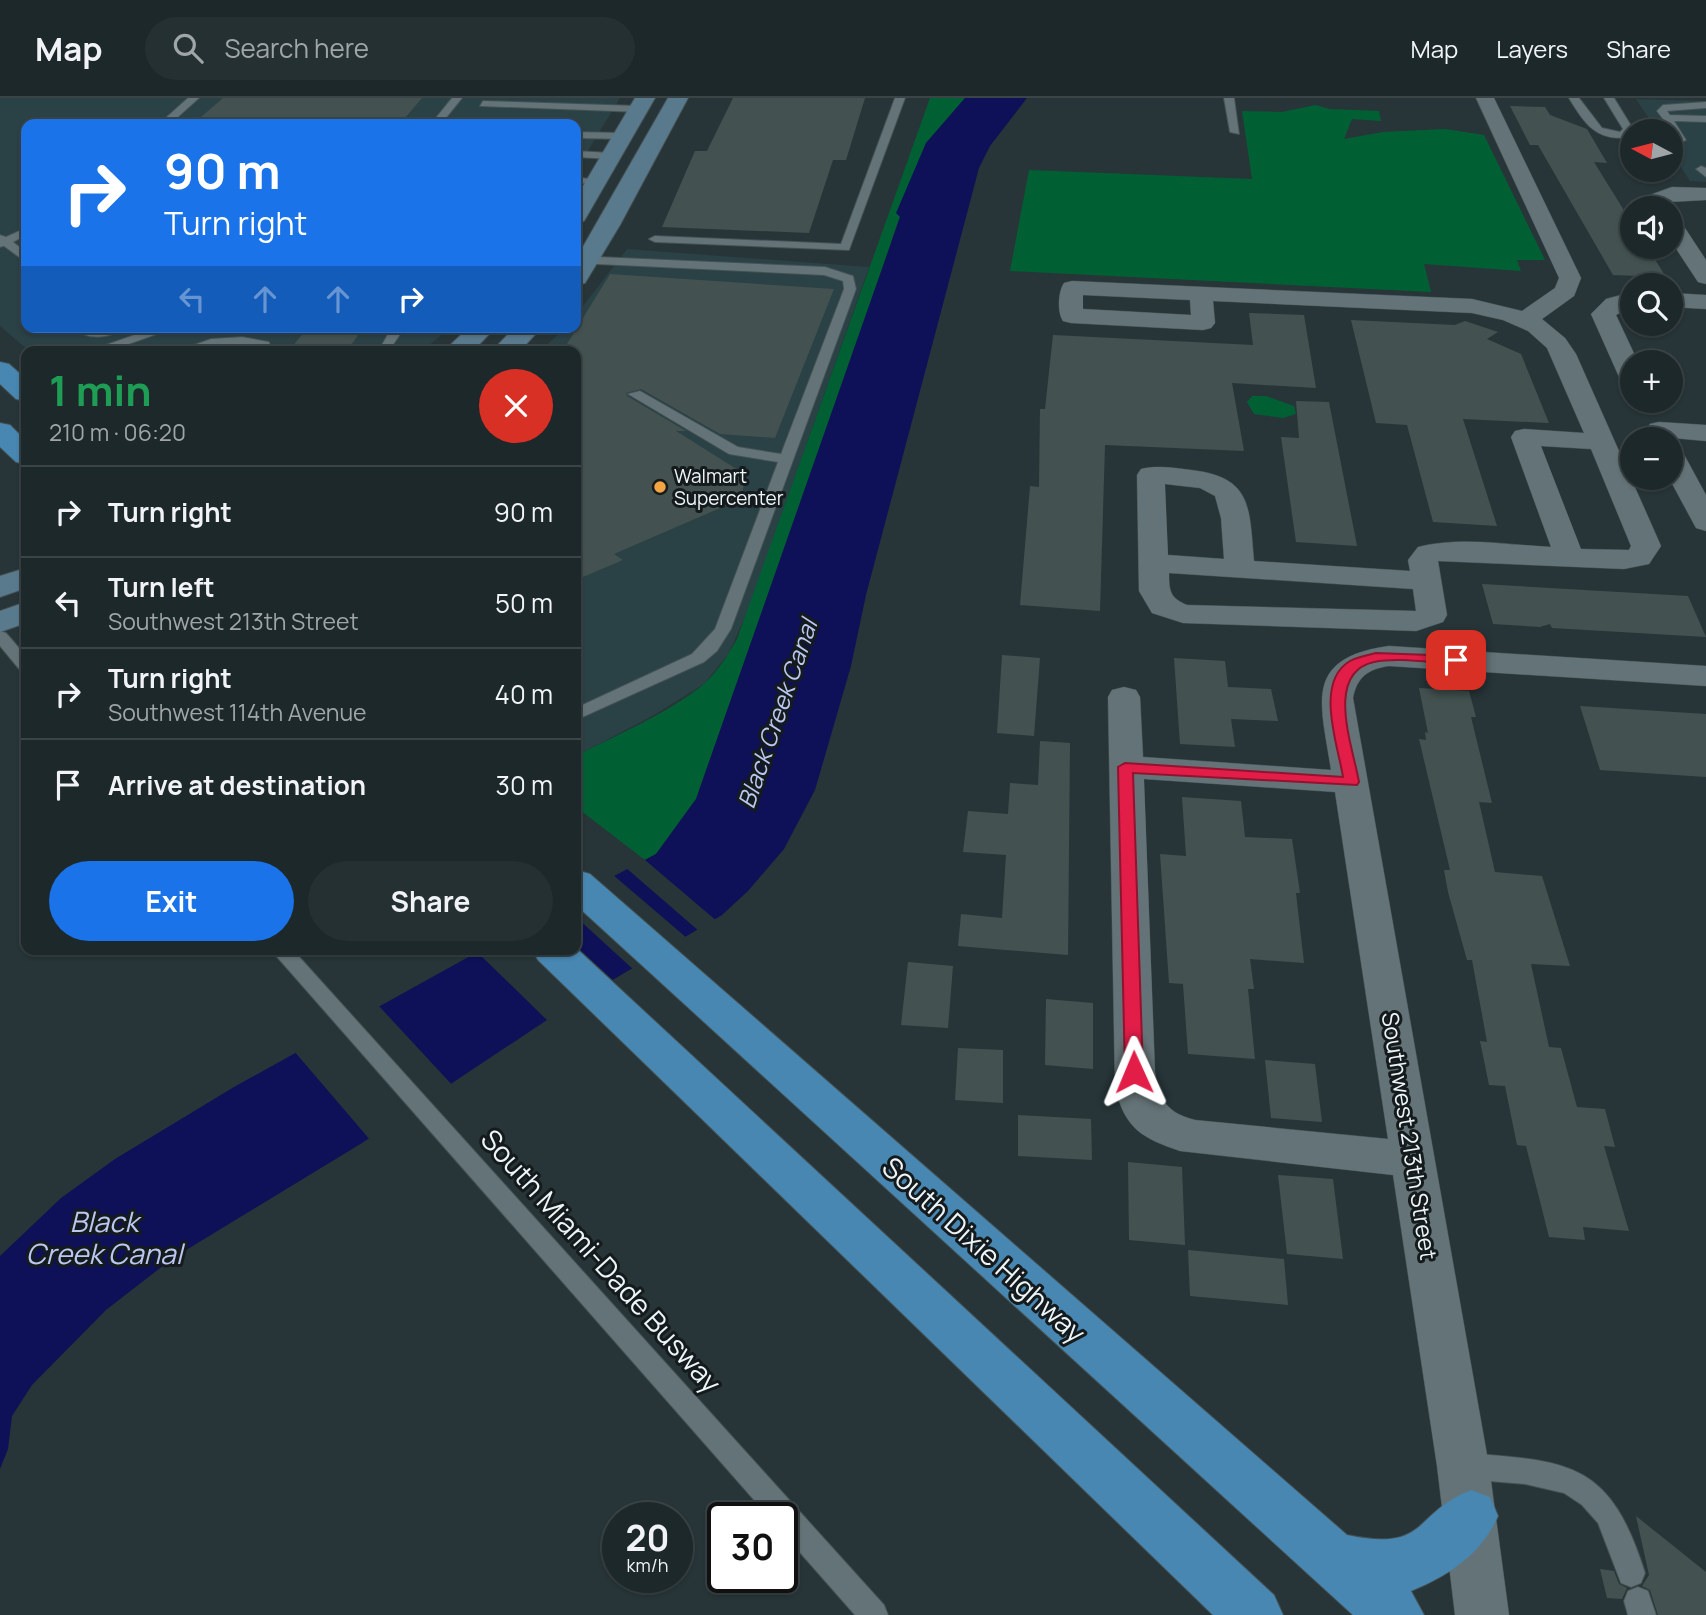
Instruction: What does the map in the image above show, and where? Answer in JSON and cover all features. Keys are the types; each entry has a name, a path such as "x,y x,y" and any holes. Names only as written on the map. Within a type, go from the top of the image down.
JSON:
{"highway":[{"path":"0,431 21,451"},
{"name":"South Dixie Highway","path":"581,888 1395,1615"},
{"path":"557,955 1254,1615"},
{"path":"1332,1559 1381,1569 1409,1566 1436,1552 1467,1491"}],"main road":[{"path":"581,264 678,98"},
{"path":"581,198 586,180 612,156 642,104"},
{"path":"463,346 477,333"},
{"path":"512,346 524,333"},
{"path":"0,587 21,580"},
{"path":"0,622 21,614"}],"street":[{"path":"1485,98 1570,278 1566,291 1524,321"},
{"path":"1661,196 1706,194"},
{"path":"1683,234 1706,242"},
{"path":"1683,241 1706,277"},
{"path":"1202,293 1472,306 1524,321 1549,335 1561,348 1645,538 1646,550 1633,559 1570,559 1434,551 1423,560 1432,615 1416,622 1183,614 1171,611 1157,600 1153,564 1151,475 1211,480 1228,490 1235,505 1240,569"},
{"path":"1683,301 1706,302"},
{"path":"1620,304 1605,311 1603,318 1620,353"},
{"path":"1683,434 1706,433"},
{"path":"1570,559 1524,437 1602,442"},
{"path":"1683,478 1706,522"},
{"path":"1153,564 1427,581"},
{"name":"Southwest 213th Street","path":"1482,1615 1467,1491 1337,698 1342,678 1355,664 1376,657 1401,656 1706,676"},
{"path":"1124,697 1134,1072 1138,1100 1146,1118 1161,1127 1195,1138 1413,1159"},
{"path":"1125,767 1352,782"}],"lane":[{"path":"170,119 194,98"},
{"path":"440,119 457,98"},
{"path":"655,239 845,248 900,98"},
{"path":"1229,98 1235,132"},
{"path":"1574,98 1594,130 1611,136 1625,135 1628,129 1609,98"},
{"path":"483,104 642,104"},
{"path":"1667,112 1706,107"},
{"path":"1667,112 1706,119"},
{"path":"1667,112 1670,119"},
{"path":"581,135 623,136"},
{"path":"581,154 612,156"},
{"path":"2,241 21,233"},
{"path":"2,241 21,255"},
{"path":"581,266 700,265 809,270 843,275 849,279 850,289 729,616 715,641 698,658 581,713"},
{"path":"694,279 700,265"},
{"path":"111,346 152,333"},
{"path":"199,346 215,341 234,340 264,346"},
{"path":"635,394 734,451 785,459"},
{"path":"0,636 21,660"},
{"name":"South Miami-Dade Busway","path":"285,955 874,1615"},
{"path":"1467,1491 1540,1472 1572,1483 1610,1513 1623,1539 1631,1573"}],"shaded area":[{"path":"0,98 620,98 581,162 581,119 21,119 21,333 444,333 428,346 23,346 0,326"},
{"path":"1636,99 1706,101 1706,182 1690,181 1684,172 1684,119 1649,119"},
{"path":"627,249 869,267 749,608 729,653 704,684 654,715 581,753 581,346 545,346 560,333 581,333 581,309"}],"green space":[{"path":"930,98 965,98 926,143 897,213 900,216 883,266 696,799 656,854 645,860 581,811 581,753 659,714 691,694 714,673 737,639"},
{"path":"1316,105 1329,109 1379,111 1381,121 1352,119 1344,139 1383,132 1445,129 1484,135 1545,260 1517,260 1521,271 1424,264 1431,292 1010,271 1029,170 1252,179 1242,111 1282,112"},
{"path":"1252,396 1266,396 1294,406 1296,414 1283,418 1254,414 1247,402"}],"water":[{"name":"Black Creek Canal","path":"965,98 1027,98 990,146 979,168 866,595 851,666 815,790 784,849 748,891 722,915 562,1010 362,1143 173,1258 106,1310 32,1385 12,1416 8,1449 0,1469 0,1256 61,1198 115,1159 234,1087 472,955 581,955 581,893 656,854 696,799 900,217 896,213 926,143"}],"pier":[{"path":"643,858 718,922 700,932 625,867"},
{"path":"612,874 688,939 635,971 581,922 581,890"},
{"path":"581,951 615,982 550,1023 480,955 581,955"},
{"path":"378,1005 454,1087 371,1141 294,1051"}],"building":[{"path":"223,98 422,98 404,119 199,119"},
{"path":"733,98 865,98 846,160 833,160 809,233 662,227 695,151 707,151"},
{"path":"1510,106 1545,107 1550,115 1587,129 1607,163 1594,162 1620,204 1620,259 1655,259 1663,273 1613,275 1538,145 1530,145"},
{"path":"610,274 834,289 775,438 720,434 641,389 626,393 686,431 676,431 746,475 741,499 614,554 623,560 581,578 581,346 566,346 574,333 581,333 581,321"},
{"path":"1249,313 1304,315 1316,388 1232,383 1244,451 1105,445 1100,611 1020,605 1030,486 1039,487 1040,409 1045,409 1053,335 1253,345"},
{"path":"1351,320 1455,325 1465,321 1498,332 1487,339 1521,354 1549,423 1463,419 1497,526 1433,522 1407,425 1376,423"},
{"path":"303,333 360,333 350,346 293,346"},
{"path":"1296,401 1329,402 1357,546 1296,542 1281,437 1299,438"},
{"path":"1482,584 1688,596 1706,637 1552,628 1550,624 1540,627 1493,624"},
{"path":"1002,655 1040,658 1034,736 997,733"},
{"path":"1174,658 1225,661 1228,687 1271,689 1278,721 1231,719 1235,747 1180,744"},
{"path":"1419,688 1469,691 1476,717 1471,717 1492,803 1479,802 1495,872 1542,876 1570,966 1531,964 1549,1047 1561,1048 1577,1107 1605,1109 1615,1147 1604,1146 1629,1231 1583,1227 1585,1240 1549,1237 1526,1146 1517,1145 1505,1086 1489,1085 1480,1041 1487,1042 1472,960 1467,960 1448,892 1444,870 1450,870 1419,739 1426,740 1425,732 1428,733"},
{"path":"1580,706 1706,714 1706,777 1600,770"},
{"path":"1040,741 1070,743 1068,955 958,946 961,914 1002,918 1006,855 963,852 968,811 1008,814 1010,783 1038,785"},
{"path":"1182,797 1241,801 1245,837 1292,839 1300,893 1296,893 1304,963 1250,959 1254,989 1248,989 1255,1059 1188,1054 1183,984 1169,983 1160,854 1186,856"},
{"path":"908,962 953,966 948,1028 901,1025"},
{"path":"1046,999 1093,1003 1093,1069 1045,1065"},
{"path":"958,1048 1003,1050 1003,1103 955,1100"},
{"path":"1265,1060 1315,1064 1322,1122 1271,1118"},
{"path":"1018,1115 1091,1119 1092,1160 1018,1156"},
{"path":"1128,1162 1182,1167 1185,1245 1129,1240"},
{"path":"1278,1175 1333,1179 1343,1259 1287,1254"},
{"path":"1188,1250 1284,1259 1288,1305 1190,1296"},
{"path":"1636,1516 1706,1572 1706,1615 1658,1615 1650,1590 1642,1586 1649,1575"},
{"path":"1600,1569 1614,1571 1619,1584 1627,1588 1622,1599 1607,1598"}],"place":[{"name":"Walmart Supercenter","path":"660,487"}],"route":[{"path":"1134,1072 1125,767 1352,782 1337,698 1338,688 1348,670 1363,660 1376,657 1456,660"}]}
